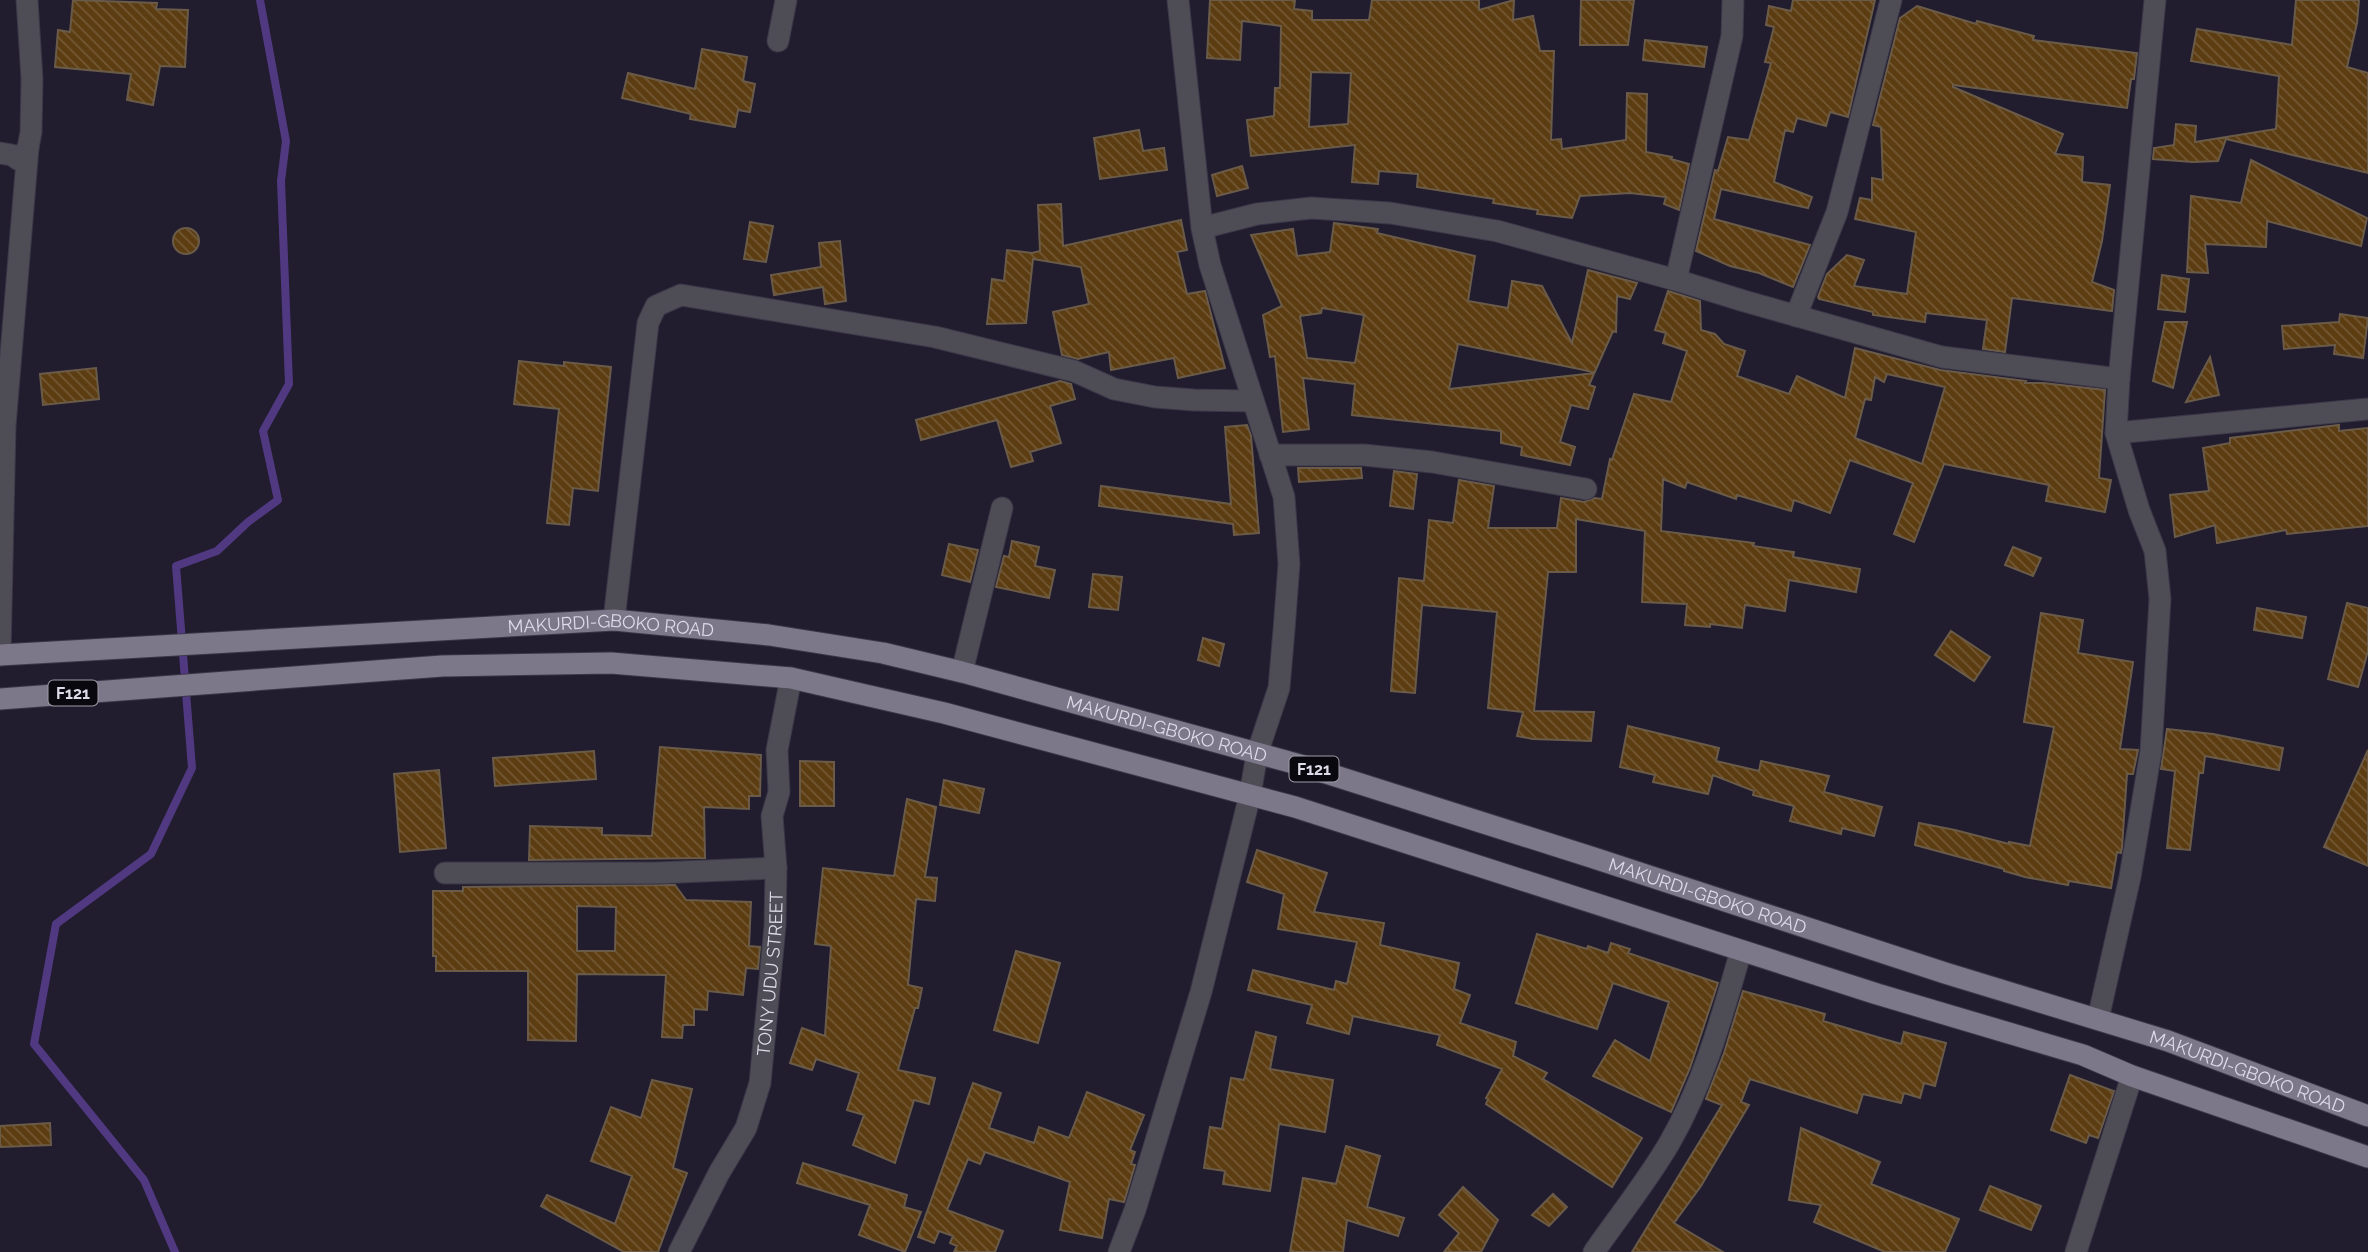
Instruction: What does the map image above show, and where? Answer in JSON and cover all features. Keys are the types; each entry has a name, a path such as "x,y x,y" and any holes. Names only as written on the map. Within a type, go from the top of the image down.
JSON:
{"main road":[{"name":"MAKURDI-GBOKO ROAD","path":"0,655 614,620 769,635 883,653 962,672 1257,754 1594,858 1945,973 2168,1041 2368,1116"},
{"name":"F121","path":"0,699 442,666 611,663 791,678 944,713 1294,807 1877,994 2083,1055 2132,1076 2368,1157"}],"street":[{"path":"0,655 5,426 31,132 32,79 27,0"},
{"path":"778,41 786,0"},
{"path":"1119,1252 1144,1196 1201,992 1250,795 1257,754 1279,688 1289,564 1284,497 1210,265 1202,228 1178,0"},
{"path":"1676,280 1732,36 1733,0"},
{"path":"1796,316 1838,212 1891,0"},
{"path":"2098,1019 2130,877 2151,751 2159,611 2155,551 2139,510 2116,433 2155,0"},
{"path":"0,153 12,155 19,160 28,148"},
{"path":"1202,228 1257,214 1311,208 1390,213 1497,231 1942,357 2119,379"},
{"path":"614,620 648,323 656,306 681,295 934,337 1074,371 1114,389 1194,400 1252,401"},
{"path":"2116,433 2368,409"},
{"path":"1270,455 1364,455 1433,462 1586,489"},
{"path":"962,672 1002,508"},
{"name":"TONY UDU STREET","path":"679,1252 719,1173 746,1128 760,1083 775,926 776,868 772,816 779,792 777,750 791,678"},
{"path":"445,873 656,873 776,868"},
{"path":"1594,1252 1670,1142 1687,1108 1716,1034 1741,951"},
{"path":"2076,1252 2132,1076"}],"building":[{"path":"73,0 157,3 156,9 188,10 185,67 160,66 153,105 127,100 131,74 55,67 58,30 70,32"},
{"path":"1210,0 1295,0 1294,9 1312,11 1312,20 1369,20 1372,0 1479,0 1479,10 1514,0 1513,20 1533,16 1540,51 1554,51 1551,140 1561,139 1562,149 1626,140 1627,93 1647,94 1646,152 1672,157 1671,159 1689,164 1679,210 1664,204 1666,197 1630,193 1580,196 1572,218 1537,214 1538,210 1493,203 1494,199 1417,187 1418,174 1379,171 1378,184 1352,182 1355,145 1251,156 1247,120 1274,116 1275,88 1280,88 1281,26 1242,21 1240,60 1207,58","holes":["1311,72 1351,73 1348,124 1309,127"]},
{"path":"1581,0 1634,0 1628,45 1580,45"},
{"path":"1793,0 1875,0 1848,117 1830,112 1826,126 1797,118 1793,132 1785,130 1774,182 1812,197 1808,208 1721,189 1714,219 1810,245 1793,287 1759,273 1730,266 1696,251 1715,170 1718,171 1728,137 1749,140 1771,63 1765,62 1774,27 1766,25 1769,6 1791,11"},
{"path":"2296,0 2359,0 2347,67 2368,73 2368,173 2226,139 2218,161 2153,159 2154,148 2174,145 2176,124 2196,126 2195,142 2276,129 2279,76 2191,61 2197,29 2292,45"},
{"path":"1917,6 1976,24 1977,21 2034,36 2033,40 2137,53 2127,108 1953,85 2063,134 2055,154 2083,157 2082,182 2110,185 2102,241 2092,282 2114,290 2112,311 2012,298 2005,352 1983,349 1987,320 1926,313 1925,322 1873,315 1873,312 1819,299 1827,274 1847,255 1864,260 1854,286 1907,294 1916,232 1855,219 1860,198 1872,200 1872,178 1883,180 1881,127 1873,125 1900,18"},
{"path":"1645,40 1707,47 1704,67 1643,60"},
{"path":"702,49 747,57 743,81 755,84 750,112 738,110 735,127 690,119 691,114 622,98 628,73 695,89"},
{"path":"1139,130 1143,151 1164,148 1167,170 1100,179 1094,138"},
{"path":"2251,160 2367,218 2361,246 2267,221 2266,247 2205,244 2208,273 2187,272 2191,196 2241,203"},
{"path":"1242,166 1248,188 1217,196 1212,175"},
{"path":"1061,204 1063,246 1181,220 1187,250 1177,252 1187,294 1205,291 1225,368 1178,378 1174,358 1111,370 1109,352 1078,359 1062,355 1053,312 1089,304 1081,267 1033,259 1026,323 987,324 992,279 1004,281 1007,250 1032,253 1040,251 1038,205"},
{"path":"750,222 773,226 766,262 744,259"},
{"path":"1334,223 1378,229 1377,233 1475,256 1468,301 1508,308 1512,281 1542,286 1572,343 1588,270 1637,283 1630,299 1617,296 1616,332 1613,331 1589,385 1595,387 1588,409 1571,405 1560,442 1575,447 1570,465 1521,455 1522,447 1501,443 1501,431 1352,415 1355,384 1303,378 1309,429 1283,432 1275,356 1270,357 1263,315 1282,306 1251,235 1293,229 1297,256 1330,252","holes":["1322,308 1364,315 1355,363 1307,358 1300,316 1321,313","1458,344 1594,373 1449,389"]},
{"path":"186,228 195,232 199,241 195,250 186,254 177,250 173,241 177,232"},
{"path":"840,241 846,301 825,304 823,287 774,295 771,275 821,267 819,243"},
{"path":"2162,275 2189,279 2185,312 2158,309"},
{"path":"1668,291 1700,301 1701,330 1715,334 1724,344 1745,351 1737,376 1789,394 1797,376 1845,398 1855,348 1940,370 2026,381 2025,383 2105,390 2099,478 2111,480 2105,512 2046,501 2049,485 1944,464 1914,542 1894,534 1913,483 1850,460 1830,513 1794,500 1791,511 1737,495 1736,499 1687,482 1685,488 1663,479 1661,531 1754,543 1753,546 1794,552 1793,557 1860,569 1856,592 1789,580 1785,611 1745,605 1742,628 1710,624 1710,627 1685,625 1687,604 1642,602 1645,531 1576,519 1576,572 1548,572 1534,711 1594,712 1591,741 1517,736 1523,712 1488,708 1497,612 1422,605 1415,693 1391,691 1399,578 1424,581 1429,520 1453,523 1459,480 1494,486 1488,528 1557,528 1561,498 1584,502 1595,498 1602,499 1610,459 1612,460 1634,394 1671,402 1687,351 1663,343 1666,333 1655,330","holes":["1887,374 1945,387 1922,464 1855,438 1865,399 1871,400 1875,377 1884,382"]},
{"path":"2340,314 2368,318 2363,358 2334,354 2335,345 2284,349 2282,326 2339,322"},
{"path":"2165,322 2187,322 2173,388 2153,381"},
{"path":"2210,357 2219,395 2186,402"},
{"path":"519,361 611,367 598,491 573,488 569,525 547,523 559,409 514,404"},
{"path":"96,368 99,399 43,405 40,374"},
{"path":"1060,381 1071,384 1075,399 1050,406 1061,443 1030,452 1033,461 1011,467 997,420 921,440 916,420"},
{"path":"1247,425 1251,436 1259,533 1234,535 1233,524 1099,506 1101,486 1231,504 1225,427"},
{"path":"2339,425 2339,431 2368,428 2368,526 2287,534 2286,530 2217,543 2215,525 2175,537 2170,495 2209,491 2203,448 2230,443 2230,438"},
{"path":"1298,468 1361,468 1362,478 1299,482"},
{"path":"1394,471 1417,474 1413,509 1390,506"},
{"path":"1012,541 1039,547 1035,566 1055,570 1049,598 996,587 1004,556 1009,557"},
{"path":"949,544 978,550 970,582 942,575"},
{"path":"2013,547 2041,558 2033,576 2005,565"},
{"path":"1093,574 1122,577 1118,610 1089,607"},
{"path":"2347,603 2368,608 2368,651 2358,687 2328,679"},
{"path":"2257,608 2306,617 2302,638 2254,630"},
{"path":"2041,613 2083,620 2078,653 2133,662 2120,749 2138,750 2133,774 2127,774 2122,847 2121,853 2117,852 2111,888 2069,881 2068,885 2025,877 1915,845 1919,823 2009,844 2030,846 2054,727 2024,722"},
{"path":"1951,631 1990,657 1974,681 1935,655"},
{"path":"1203,638 1224,644 1219,666 1198,660"},
{"path":"1628,726 1719,748 1716,761 1759,771 1761,761 1829,776 1824,792 1882,807 1874,836 1842,828 1841,834 1790,821 1794,806 1753,795 1754,791 1713,775 1708,794 1653,782 1655,775 1620,767"},
{"path":"2167,729 2213,734 2283,748 2279,770 2205,756 2203,773 2199,773 2190,850 2167,848 2175,771 2161,769"},
{"path":"660,747 761,755 760,796 749,796 749,809 704,807 705,858 529,860 530,826 602,828 602,835 652,836"},
{"path":"2368,750 2368,866 2324,847"},
{"path":"594,751 596,779 495,786 493,758"},
{"path":"800,761 834,762 834,806 800,806"},
{"path":"439,770 446,848 400,852 394,774"},
{"path":"944,780 984,789 979,813 940,805"},
{"path":"907,799 936,807 925,877 937,878 935,901 916,899 908,985 922,988 898,1070 935,1078 929,1104 914,1100 895,1163 853,1145 864,1115 847,1110 859,1073 816,1059 812,1070 790,1063 802,1028 825,1036 831,946 815,944 823,868 894,876"},
{"path":"1257,850 1327,873 1314,912 1384,923 1380,945 1459,963 1454,989 1470,995 1460,1023 1516,1042 1513,1056 1547,1073 1543,1079 1642,1138 1612,1187 1486,1104 1486,1098 1502,1069 1437,1045 1440,1035 1353,1016 1349,1034 1307,1023 1312,1005 1248,990 1253,970 1334,990 1336,981 1347,984 1357,942 1278,929 1284,894 1247,882"},
{"path":"675,885 686,900 751,902 749,946 760,947 758,969 746,968 743,995 708,991 707,1010 694,1009 694,1025 683,1025 682,1038 662,1037 666,975 577,974 576,1041 528,1040 528,971 436,971 436,956 433,956 433,891 463,891 463,887","holes":["577,906 616,907 615,951 577,951"]},
{"path":"1537,934 1608,953 1611,943 1630,949 1628,953 1718,983 1690,1068 1671,1112 1593,1076 1615,1040 1650,1061 1669,1002 1613,983 1597,1029 1516,1003"},
{"path":"1016,951 1060,963 1038,1043 994,1030"},
{"path":"1743,991 1825,1014 1823,1021 1901,1044 1904,1032 1946,1043 1935,1086 1924,1083 1920,1098 1904,1093 1901,1103 1863,1094 1857,1113 1750,1079 1741,1102 1749,1105 1701,1186 1674,1223 1723,1252 1632,1252 1722,1105 1706,1099 1724,1053"},
{"path":"1256,1032 1276,1037 1270,1069 1333,1080 1325,1132 1279,1124 1270,1191 1223,1184 1225,1171 1204,1168 1210,1127 1222,1129 1231,1078 1244,1080"},
{"path":"2070,1075 2114,1091 2098,1138 2089,1135 2086,1143 2051,1130"},
{"path":"652,1080 692,1089 673,1168 687,1173 658,1252 624,1252 541,1206 547,1195 615,1224 632,1176 591,1161 611,1107 641,1118"},
{"path":"973,1083 1001,1093 989,1128 1034,1143 1039,1127 1069,1138 1087,1092 1144,1115 1130,1150 1135,1152 1131,1164 1135,1165 1124,1202 1109,1199 1102,1238 1060,1230 1070,1182 985,1152 980,1164 968,1159 947,1210 1003,1231 995,1252 954,1252 957,1246 950,1243 953,1236 939,1231 934,1243 918,1237"},
{"path":"50,1123 51,1145 0,1147 0,1126"},
{"path":"1801,1128 1880,1162 1871,1184 1959,1219 1945,1252 1885,1252 1814,1222 1821,1205 1789,1200"},
{"path":"1346,1146 1380,1156 1367,1207 1404,1218 1398,1236 1347,1220 1343,1252 1290,1252 1303,1178 1336,1184"},
{"path":"803,1163 907,1195 904,1207 921,1212 905,1252 859,1235 870,1205 797,1183"},
{"path":"1990,1186 2041,1206 2031,1230 1980,1210"},
{"path":"1463,1187 1498,1220 1481,1252 1444,1252 1459,1233 1439,1215"},
{"path":"1553,1194 1567,1207 1549,1226 1532,1215"}],"waterway":[{"path":"175,1252 144,1180 34,1044 56,924 151,854 192,768 176,566 217,551 248,522 278,500 263,431 289,384 281,181 286,141 260,0"}]}
